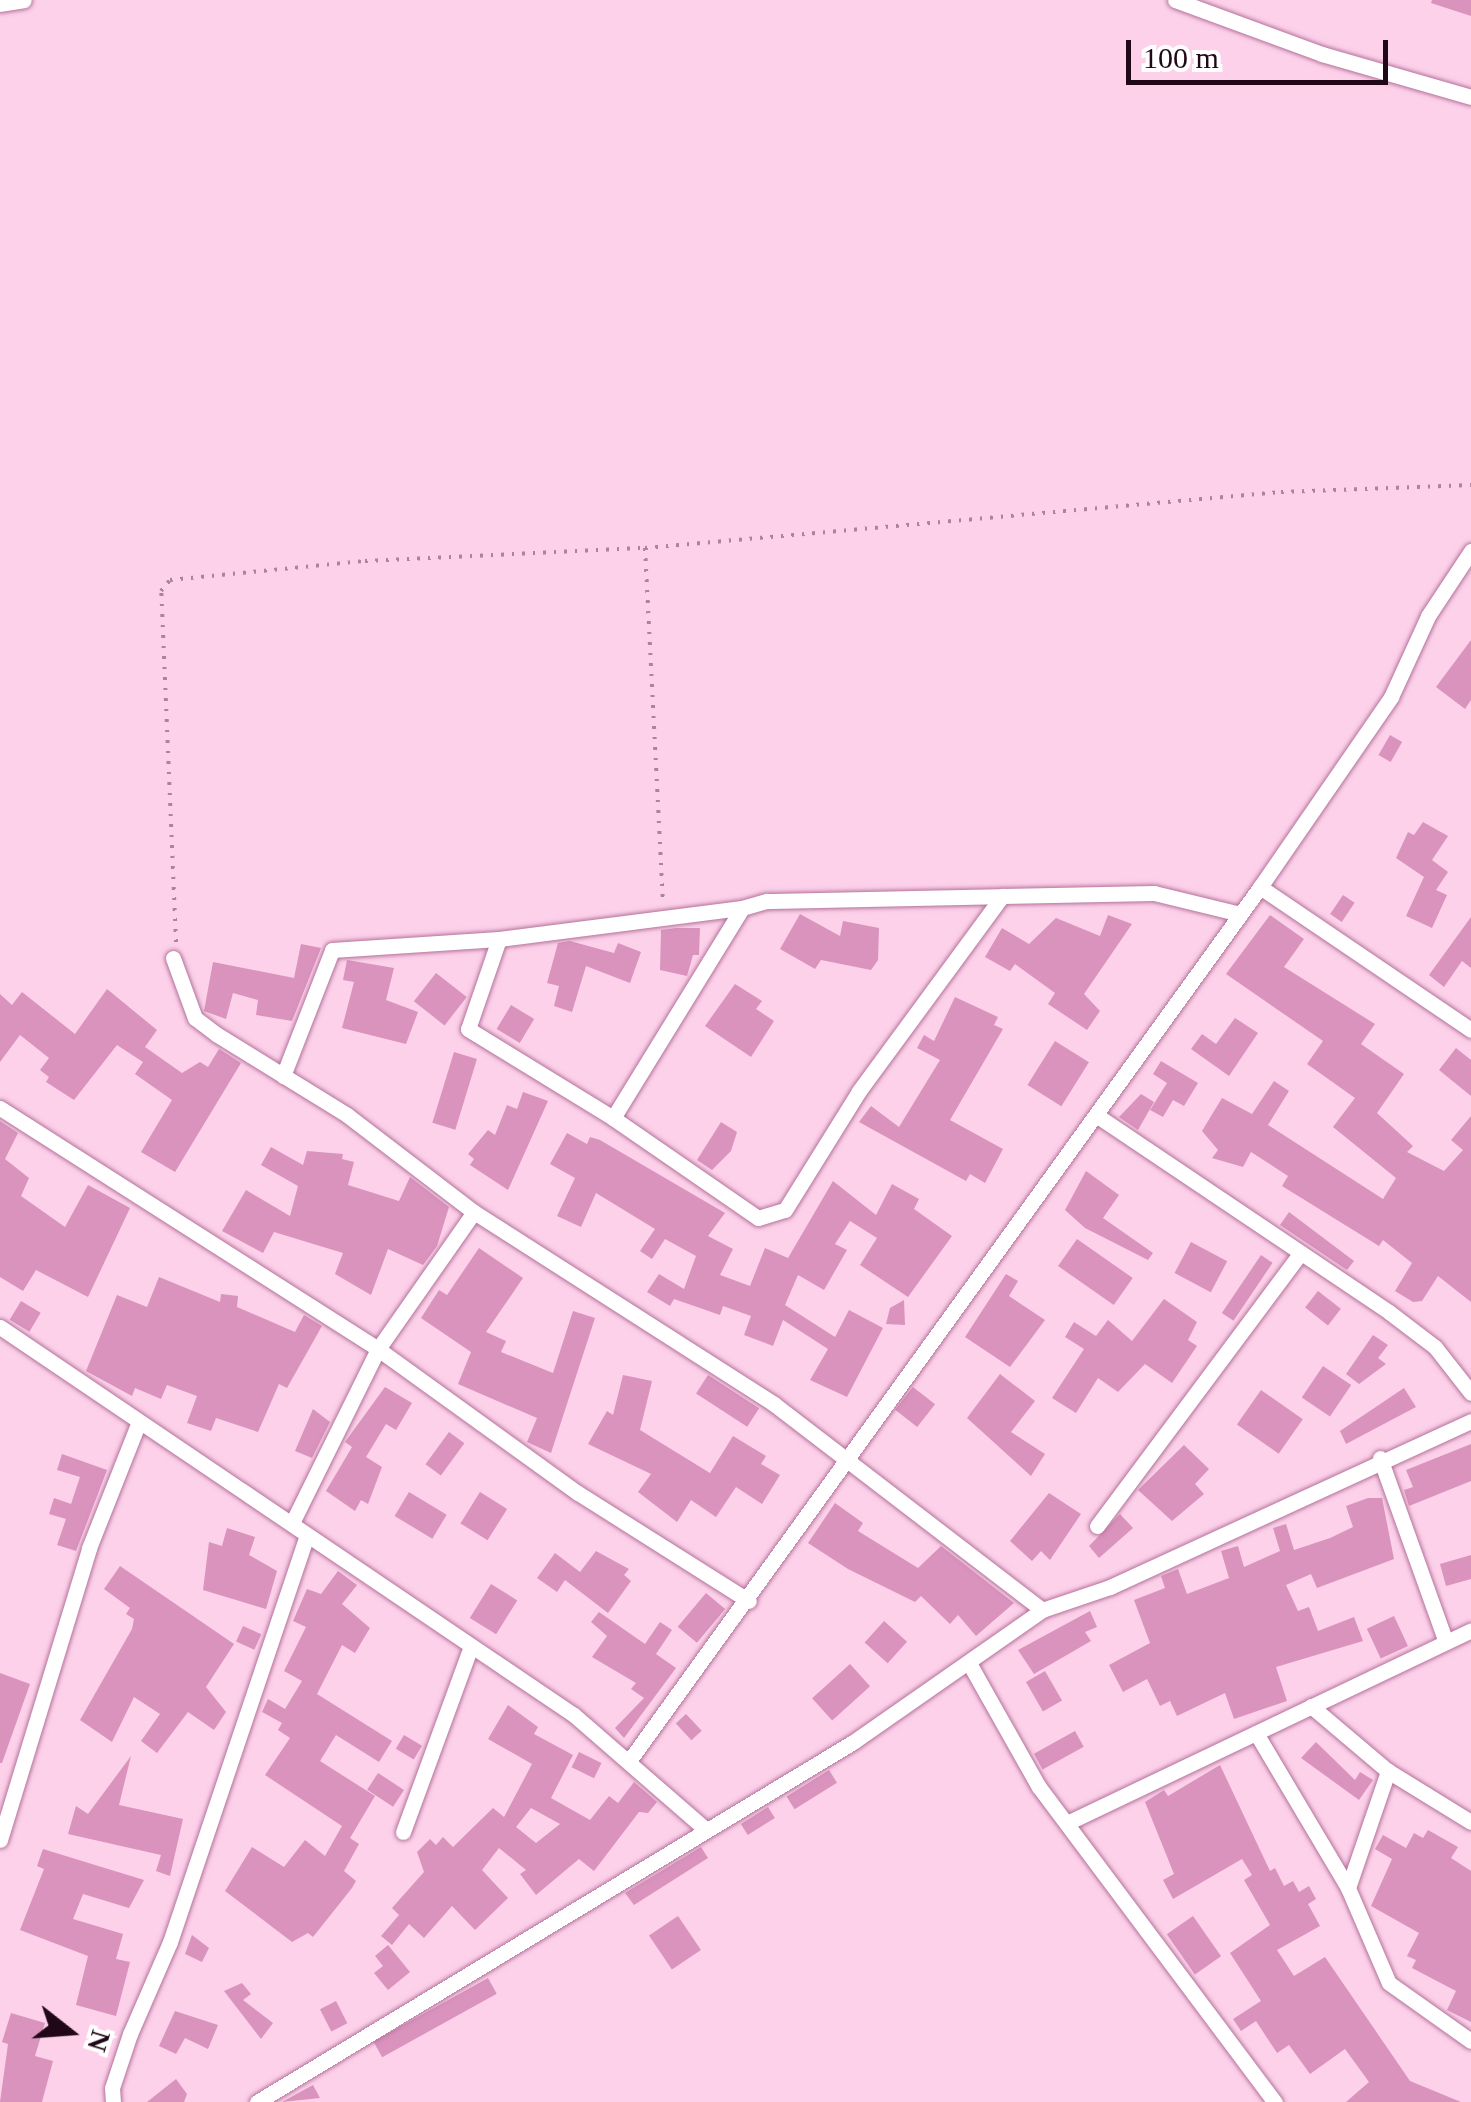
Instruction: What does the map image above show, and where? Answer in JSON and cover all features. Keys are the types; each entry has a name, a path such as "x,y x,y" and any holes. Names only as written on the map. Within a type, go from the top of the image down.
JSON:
{"street":[{"path":"0,4 24,0"},
{"path":"1180,1 1322,54 1471,97"},
{"path":"628,1761 749,1600 845,1457 1260,887 1391,697 1428,616 1471,551"},
{"path":"1260,887 1471,1030"},
{"path":"283,1076 332,950 499,939 742,908 767,901 1154,893 1240,914"},
{"path":"499,939 468,1030 613,1118 758,1218 785,1210 859,1091 1002,896"},
{"path":"613,1118 742,908"},
{"path":"174,958 196,1018 474,1212 845,1457 1042,1610"},
{"path":"0,1108 378,1349 578,1493 749,1600"},
{"path":"1096,1115 1435,1346 1471,1393"},
{"path":"292,1523 378,1349 474,1212"},
{"path":"1097,1526 1300,1254"},
{"path":"0,1327 138,1424 292,1523 470,1649 574,1715 704,1828"},
{"path":"257,2102 563,1923 704,1828 854,1742 1042,1610 1110,1587 1380,1458 1471,1421"},
{"path":"0,1840 89,1548 138,1424"},
{"path":"1380,1458 1446,1642"},
{"path":"113,2102 112,2088 130,2034 170,1942 307,1535"},
{"path":"1069,1822 1471,1630"},
{"path":"403,1832 470,1649"},
{"path":"969,1663 1018,1754 1275,2102"},
{"path":"1311,1706 1388,1771 1471,1822"},
{"path":"1256,1733 1348,1888 1390,1983 1471,2041"},
{"path":"1348,1888 1388,1771"}],"path":[{"path":"174,958 161,591 170,580 365,561 644,548 1281,492 1471,485"},
{"path":"644,548 664,918"}],"building":[{"path":"1471,0 1471,16 1431,3"},
{"path":"1471,640 1471,700 1465,709 1436,687"},
{"path":"1390,735 1402,742 1391,762 1378,755"},
{"path":"1423,822 1448,836 1432,860 1448,872 1436,890 1447,895 1432,928 1406,916 1424,877 1396,858 1408,832 1414,835"},
{"path":"1343,895 1355,903 1342,922 1330,914"},
{"path":"800,914 840,936 843,921 879,928 878,960 871,970 821,960 815,969 780,949"},
{"path":"1108,915 1132,924 1084,994 1100,1011 1087,1030 1048,1004 1055,993 1015,964 1010,971 985,957 1002,928 1029,944 1056,918 1100,936"},
{"path":"1270,915 1304,939 1284,967 1375,1024 1361,1044 1404,1074 1377,1113 1413,1146 1407,1152 1444,1171 1463,1150 1451,1140 1471,1116 1471,1302 1438,1276 1422,1301 1413,1302 1395,1291 1412,1263 1383,1240 1379,1246 1282,1186 1288,1176 1251,1152 1243,1167 1212,1158 1218,1150 1202,1131 1222,1098 1252,1114 1274,1081 1289,1091 1268,1125 1383,1199 1396,1178 1333,1127 1355,1098 1307,1064 1323,1041 1226,974"},
{"path":"1471,917 1471,968 1462,961 1444,987 1429,975"},
{"path":"700,928 699,955 693,955 687,976 660,970 661,930"},
{"path":"570,941 614,953 618,943 641,952 630,983 586,966 572,1012 554,1006 559,986 547,983 558,943"},
{"path":"301,944 321,948 292,1021 256,1015 258,1000 233,993 226,1019 204,1011 213,962 294,978"},
{"path":"347,960 394,968 386,1000 418,1012 406,1044 342,1028 354,982 343,980"},
{"path":"436,973 467,997 445,1025 414,1001"},
{"path":"735,984 762,1001 756,1009 774,1021 751,1057 705,1026"},
{"path":"107,989 157,1030 145,1047 182,1073 200,1062 208,1067 219,1049 241,1063 175,1172 141,1152 172,1100 135,1074 143,1062 117,1045 74,1100 46,1082 49,1077 40,1070 49,1058 20,1035 0,1062 0,994 12,1005 22,992 75,1034"},
{"path":"955,997 998,1017 994,1025 1003,1029 950,1120 1003,1149 985,1183 970,1174 966,1181 859,1122 871,1106 899,1127 940,1060 917,1048 924,1035 934,1041"},
{"path":"511,1005 534,1019 520,1043 497,1029"},
{"path":"1235,1018 1258,1033 1229,1076 1191,1049 1202,1034 1216,1044"},
{"path":"1055,1041 1089,1062 1061,1106 1027,1085"},
{"path":"1456,1048 1471,1060 1471,1096 1439,1070"},
{"path":"454,1052 477,1059 455,1130 432,1123"},
{"path":"1161,1061 1198,1083 1184,1106 1173,1100 1163,1117 1150,1110 1167,1083 1153,1074"},
{"path":"523,1092 548,1101 508,1190 470,1165 474,1159 468,1154 488,1130 495,1135 507,1105 517,1109"},
{"path":"1141,1094 1154,1102 1138,1130 1119,1117"},
{"path":"0,1121 18,1133 5,1159 29,1178 21,1196 65,1227 88,1185 130,1208 88,1297 36,1270 23,1291 0,1277"},
{"path":"721,1122 737,1132 731,1151 712,1170 697,1160"},
{"path":"567,1133 587,1144 590,1137 600,1140 725,1213 708,1236 733,1249 720,1275 750,1286 765,1248 788,1258 833,1181 876,1215 892,1184 919,1199 914,1209 952,1236 908,1297 860,1265 877,1238 850,1221 835,1244 847,1250 824,1290 798,1275 785,1305 835,1337 849,1310 883,1328 847,1397 810,1380 828,1349 783,1320 773,1346 744,1335 751,1316 723,1306 720,1315 674,1299 670,1306 647,1292 659,1274 684,1289 696,1256 665,1239 652,1259 640,1251 655,1229 596,1193 581,1227 557,1216 575,1178 550,1164"},
{"path":"271,1147 303,1165 307,1151 343,1154 342,1159 354,1162 348,1185 399,1201 410,1177 449,1207 437,1246 423,1265 388,1249 371,1295 335,1274 343,1253 274,1232 263,1253 222,1231 246,1190 290,1216 298,1186 261,1165"},
{"path":"1086,1171 1119,1195 1103,1218 1153,1253 1148,1260 1085,1228 1065,1210"},
{"path":"1289,1212 1354,1261 1347,1270 1280,1225"},
{"path":"1077,1239 1133,1278 1114,1305 1058,1266"},
{"path":"1191,1242 1227,1261 1211,1292 1175,1273"},
{"path":"479,1248 523,1278 486,1332 506,1341 501,1352 553,1373 573,1311 595,1318 551,1453 527,1442 537,1418 458,1384 471,1352 421,1318 439,1290 447,1295"},
{"path":"1261,1255 1273,1263 1233,1321 1222,1313"},
{"path":"1006,1274 1018,1281 1009,1296 1045,1320 1010,1367 965,1337"},
{"path":"159,1277 220,1302 221,1294 238,1296 237,1307 295,1332 304,1315 322,1326 287,1388 279,1384 258,1432 216,1418 211,1431 187,1423 197,1396 167,1385 161,1399 135,1388 132,1396 86,1371 117,1295 147,1307"},
{"path":"1318,1291 1341,1309 1328,1325 1305,1308"},
{"path":"1164,1299 1197,1322 1188,1340 1197,1346 1172,1383 1145,1364 1118,1392 1098,1378 1076,1413 1052,1398 1084,1349 1065,1337 1074,1322 1096,1336 1108,1320 1132,1341"},
{"path":"904,1300 905,1325 886,1324 890,1308"},
{"path":"21,1301 41,1313 29,1332 10,1320"},
{"path":"1373,1335 1388,1345 1378,1358 1386,1364 1359,1384 1346,1374"},
{"path":"1323,1366 1351,1385 1330,1417 1302,1398"},
{"path":"1000,1374 1035,1401 1011,1432 1045,1454 1031,1476 967,1418"},
{"path":"623,1375 652,1381 640,1430 710,1473 733,1436 766,1456 761,1464 780,1475 762,1504 736,1487 716,1517 691,1500 677,1522 638,1492 651,1474 588,1444 607,1411 613,1415"},
{"path":"708,1375 759,1408 747,1427 696,1393"},
{"path":"385,1387 412,1403 396,1430 386,1424 366,1457 382,1467 368,1504 361,1500 355,1511 326,1491 352,1447 345,1442"},
{"path":"913,1387 935,1404 917,1427 895,1410"},
{"path":"1404,1388 1416,1407 1346,1444 1340,1431"},
{"path":"1261,1390 1303,1419 1279,1454 1237,1424"},
{"path":"313,1409 330,1422 312,1458 295,1451"},
{"path":"449,1432 464,1443 441,1476 425,1464"},
{"path":"1471,1444 1471,1481 1409,1506 1404,1490 1413,1487 1406,1470"},
{"path":"1184,1445 1209,1469 1195,1484 1204,1494 1172,1521 1138,1490"},
{"path":"62,1454 107,1470 76,1551 57,1545 66,1519 49,1514 54,1498 71,1504 80,1477 57,1470"},
{"path":"409,1492 447,1515 432,1539 395,1516"},
{"path":"480,1492 507,1509 488,1540 460,1523"},
{"path":"1049,1493 1081,1514 1050,1560 1041,1551 1032,1561 1010,1541"},
{"path":"1368,1498 1382,1498 1394,1559 1317,1588 1311,1574 1286,1585 1298,1611 1309,1607 1318,1631 1354,1617 1363,1641 1276,1667 1287,1701 1234,1719 1225,1693 1177,1716 1170,1701 1160,1706 1147,1679 1123,1692 1109,1665 1150,1643 1134,1600 1165,1588 1161,1576 1178,1569 1187,1594 1229,1578 1221,1551 1238,1546 1244,1567 1280,1551 1273,1528 1286,1524 1294,1550 1330,1538 1353,1527 1346,1506"},
{"path":"835,1503 863,1523 858,1531 918,1568 941,1546 1014,1603 976,1636 958,1615 950,1624 921,1596 915,1602 848,1569 808,1543"},
{"path":"1120,1514 1133,1528 1099,1558 1089,1546"},
{"path":"227,1528 255,1537 249,1555 277,1571 266,1609 203,1590 209,1542 222,1546"},
{"path":"596,1551 629,1569 624,1575 631,1581 608,1613 565,1580 557,1592 537,1578 555,1553 580,1572"},
{"path":"1471,1555 1471,1579 1446,1586 1440,1564"},
{"path":"120,1566 234,1644 206,1687 226,1712 214,1730 188,1712 157,1753 141,1741 160,1714 134,1697 112,1742 80,1720 132,1629 134,1619 126,1614 130,1608 104,1589"},
{"path":"338,1571 357,1585 342,1604 370,1628 355,1653 342,1645 317,1694 392,1741 379,1762 336,1735 320,1761 375,1796 350,1838 359,1844 344,1871 356,1881 313,1937 308,1933 292,1942 225,1891 252,1847 284,1867 305,1840 325,1856 342,1826 265,1775 290,1738 278,1730 282,1723 262,1712 268,1699 285,1709 302,1681 284,1671 306,1627 293,1621 307,1589 321,1594"},
{"path":"491,1584 517,1600 496,1634 470,1618"},
{"path":"706,1593 725,1609 697,1643 678,1627"},
{"path":"1090,1611 1097,1627 1085,1632 1091,1641 1034,1674 1018,1650"},
{"path":"599,1612 645,1644 660,1622 672,1630 656,1654 676,1668 624,1738 615,1728 644,1698 631,1689 636,1683 592,1657 607,1636 591,1622"},
{"path":"1394,1616 1408,1646 1381,1659 1367,1629"},
{"path":"884,1621 907,1642 888,1663 865,1643"},
{"path":"243,1626 261,1634 254,1650 236,1642"},
{"path":"850,1664 870,1686 832,1720 812,1698"},
{"path":"1045,1671 1062,1700 1043,1711 1026,1682"},
{"path":"0,1673 30,1684 2,1763 0,1763"},
{"path":"508,1705 538,1727 534,1734 573,1755 551,1798 590,1820 609,1796 618,1803 634,1782 657,1802 648,1813 639,1812 594,1871 579,1859 536,1895 520,1874 526,1870 499,1848 482,1870 508,1898 475,1930 452,1906 424,1938 409,1924 392,1945 381,1936 399,1915 392,1908 424,1872 417,1852 430,1839 436,1845 443,1837 453,1847 493,1808 504,1817 532,1764 488,1739","holes":["531,1808 560,1824 536,1843 516,1827"]},
{"path":"686,1714 702,1731 691,1740 676,1724"},
{"path":"1075,1731 1084,1747 1043,1770 1034,1754"},
{"path":"404,1735 422,1746 414,1760 396,1749"},
{"path":"1316,1742 1355,1780 1360,1772 1373,1780 1359,1800 1301,1758"},
{"path":"579,1752 601,1763 594,1778 572,1767"},
{"path":"131,1756 119,1805 183,1819 170,1876 156,1871 161,1855 68,1834 76,1806 88,1814"},
{"path":"1220,1765 1270,1871 1275,1868 1284,1886 1293,1881 1299,1892 1309,1886 1316,1899 1308,1904 1320,1926 1277,1950 1294,1976 1325,1957 1410,2081 1461,2102 1346,2102 1369,2082 1345,2049 1310,2074 1289,2045 1277,2053 1256,2021 1241,2031 1233,2019 1261,2001 1230,1953 1270,1925 1244,1880 1252,1875 1242,1859 1173,1899 1163,1880 1174,1874 1145,1802 1164,1790 1168,1796"},
{"path":"829,1770 837,1783 795,1809 787,1796"},
{"path":"378,1773 404,1790 393,1807 367,1790"},
{"path":"768,1807 775,1818 748,1835 741,1824"},
{"path":"1428,1830 1458,1847 1451,1858 1471,1871 1471,2022 1447,2010 1456,1991 1412,1968 1416,1960 1407,1956 1419,1933 1371,1906 1392,1859 1375,1849 1383,1835 1406,1848 1414,1833 1423,1838"},
{"path":"701,1847 708,1858 634,1905 625,1893"},
{"path":"43,1849 144,1880 129,1908 83,1894 73,1919 123,1934 116,1959 130,1962 116,2016 76,2005 88,1956 20,1930 44,1869 37,1866"},
{"path":"678,1916 701,1950 672,1970 649,1936"},
{"path":"1193,1916 1221,1956 1195,1974 1167,1934"},
{"path":"192,1935 209,1948 202,1962 185,1954"},
{"path":"388,1945 410,1972 388,1990 374,1973 383,1966 375,1956"},
{"path":"488,1978 497,1994 382,2057 373,2042"},
{"path":"242,1983 251,1994 243,2000 273,2023 261,2039 224,1991"},
{"path":"336,2001 347,2023 331,2031 320,2009"},
{"path":"175,2011 218,2025 208,2049 185,2038 176,2054 159,2046"},
{"path":"11,2013 45,2023 35,2056 53,2061 42,2102 0,2102 8,2044 2,2042"},
{"path":"176,2079 187,2094 184,2102 147,2102"},
{"path":"313,2085 320,2098 282,2102"}]}
